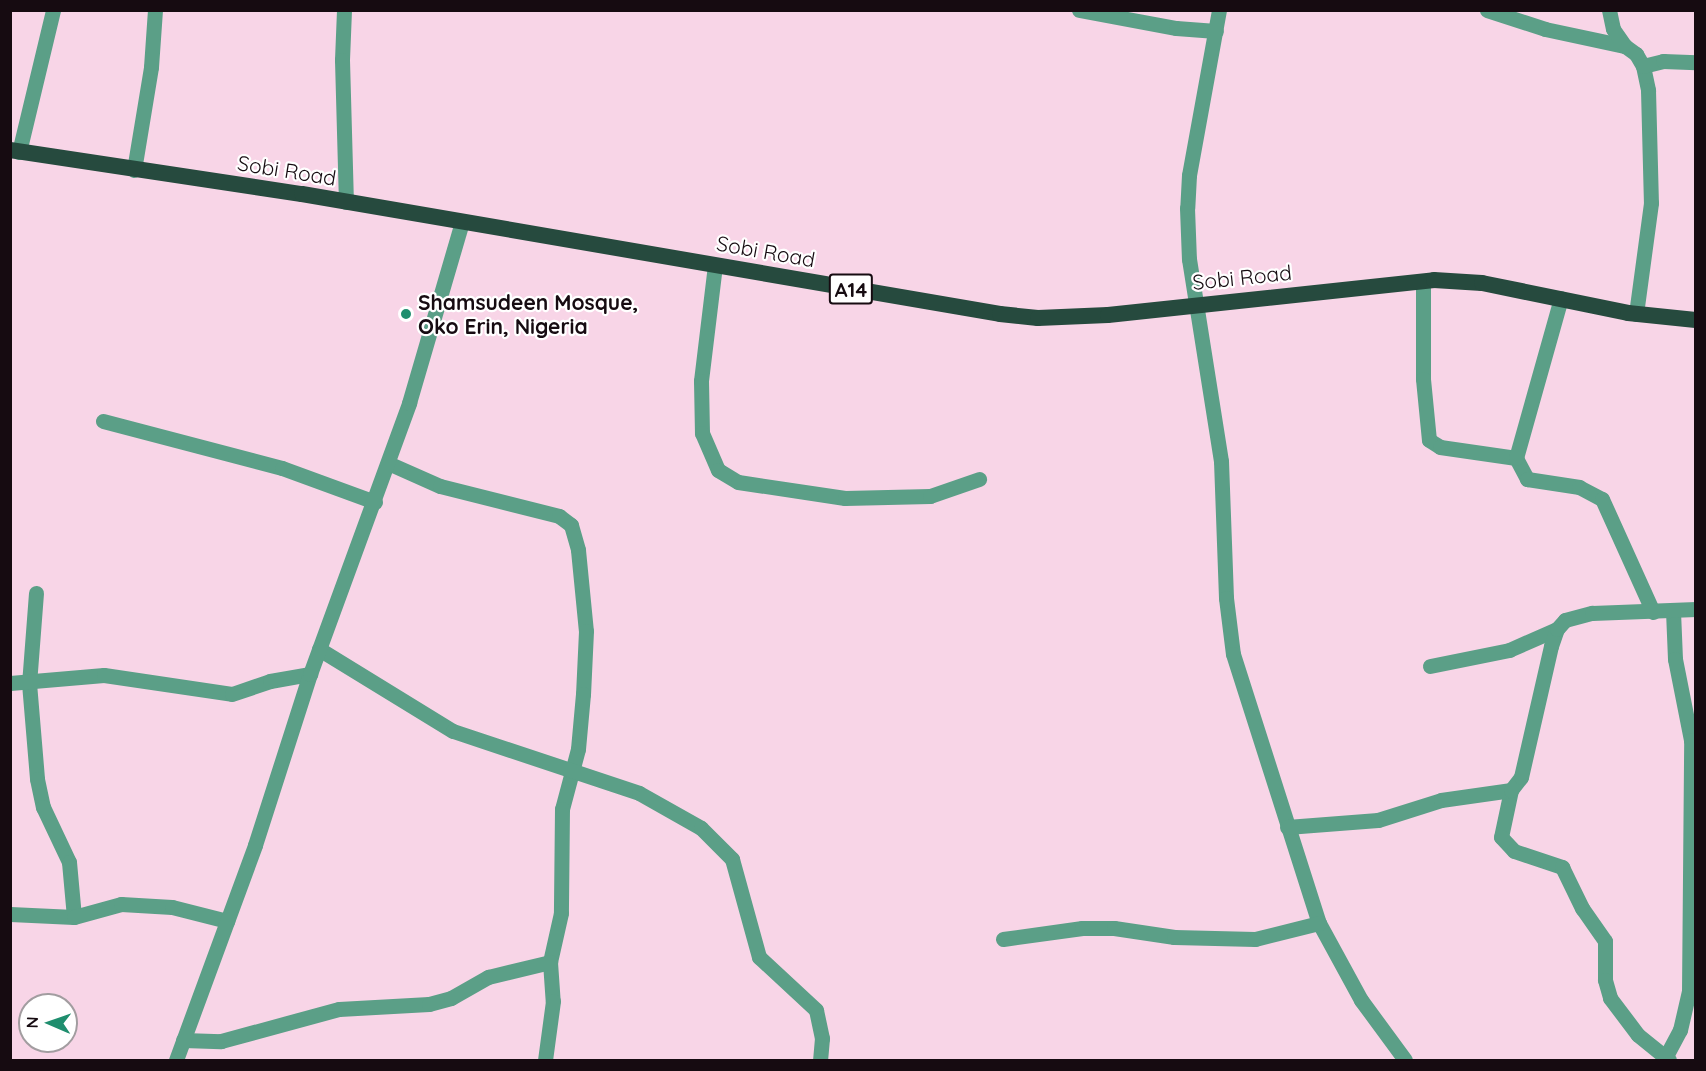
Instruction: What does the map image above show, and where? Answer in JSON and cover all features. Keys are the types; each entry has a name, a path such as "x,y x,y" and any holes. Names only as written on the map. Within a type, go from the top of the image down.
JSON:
{"highway":[{"name":"Sobi Road","path":"15,151 346,202 1038,318 1197,305 1424,281 1482,283 1636,314 1695,320"}],"street":[{"path":"15,151 53,10"},
{"path":"134,170 151,67 154,10"},
{"path":"344,10 342,60 346,202"},
{"path":"1079,10 1176,28 1216,31"},
{"path":"1219,10 1189,175 1190,259 1221,461 1226,598 1233,654 1319,923 1361,1000 1405,1060"},
{"path":"1487,10 1625,46"},
{"path":"1610,10 1613,29 1625,46 1636,54 1643,66 1648,90 1651,202 1636,314"},
{"path":"1643,66 1663,61 1695,62"},
{"path":"176,1060 227,921 310,674 375,502 462,222"},
{"path":"715,265 702,369 702,433 718,470 738,482 856,498 930,496 979,479"},
{"path":"1424,281 1422,360 1429,440 1440,447 1516,458"},
{"path":"1561,298 1516,458 1527,479 1579,487 1602,499 1653,612"},
{"path":"103,421 282,468 375,502"},
{"path":"388,463 440,486 559,516 571,525 578,550 586,631 578,749 562,809 561,913 550,962 553,1001 545,1060"},
{"path":"36,594 29,683 37,779 43,807 69,862 74,917"},
{"path":"1430,666 1509,650 1557,629 1565,620 1592,613 1695,609"},
{"path":"1557,629 1521,777 1510,790 1501,837 1514,851 1565,870 1582,908 1605,941 1605,980 1610,998 1638,1035 1667,1059 1680,1030 1689,992 1694,742 1675,659 1673,611"},
{"path":"319,649 453,731 570,773 639,793 701,828 732,859 759,957 816,1010 822,1038 820,1060"},
{"path":"10,683 104,675 232,694 270,681 310,674"},
{"path":"1287,827 1378,820 1441,800 1510,790"},
{"path":"10,914 74,917 121,904 172,908 227,921"},
{"path":"1003,939 1082,928 1114,927 1174,937 1255,939 1319,923"},
{"path":"183,1040 221,1041 339,1009 429,1004 451,998 488,978 550,962"}],"place":[{"name":"Shamsudeen Mosque, Oko Erin, Nigeria","path":"406,314"}]}
